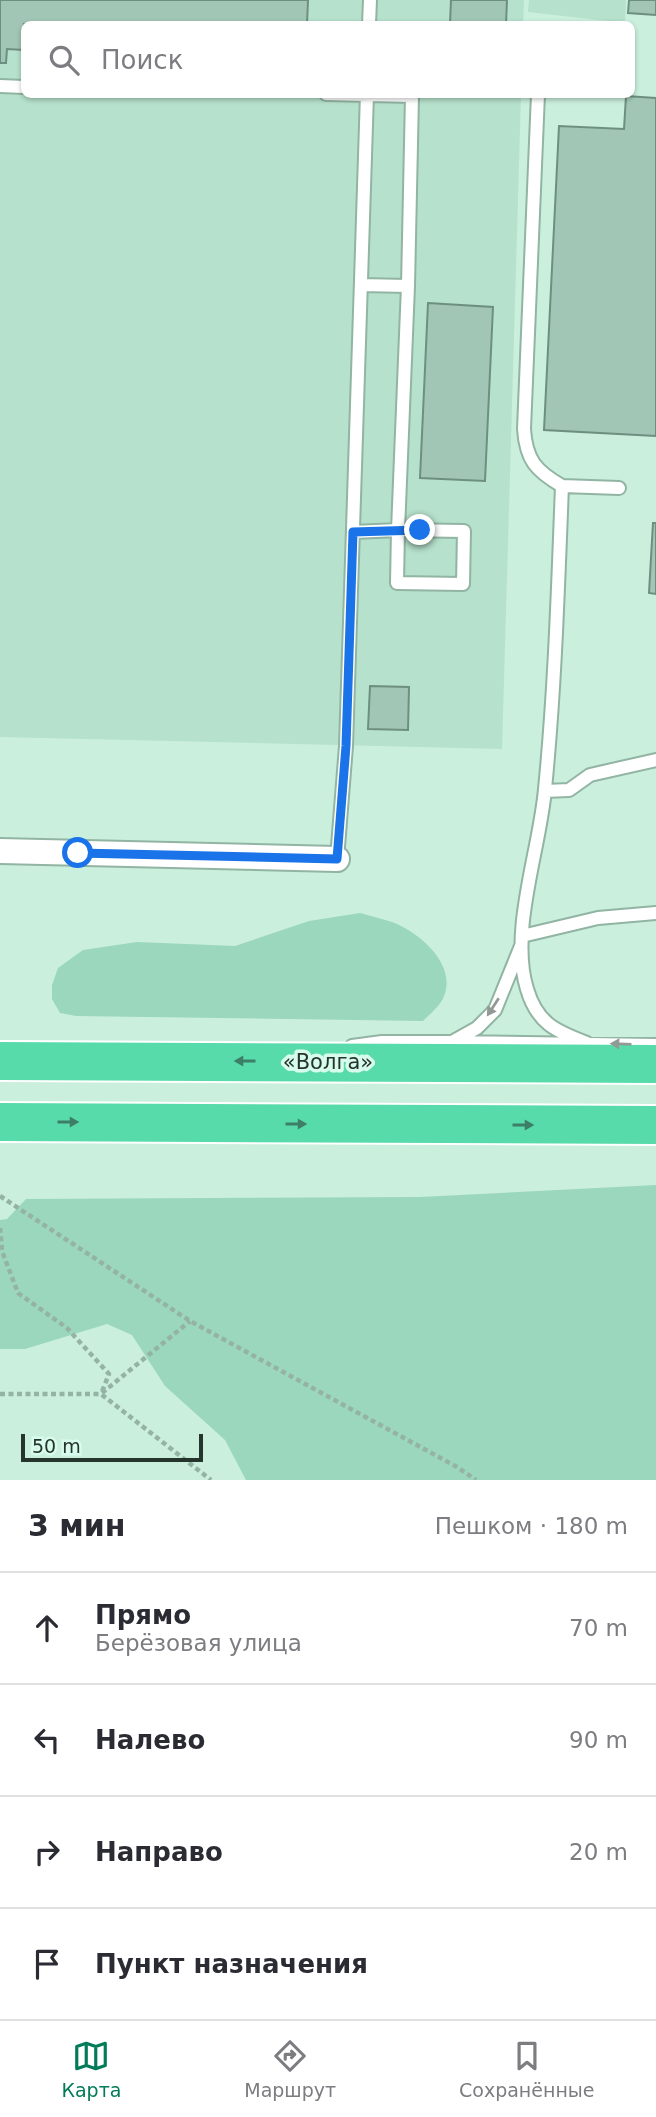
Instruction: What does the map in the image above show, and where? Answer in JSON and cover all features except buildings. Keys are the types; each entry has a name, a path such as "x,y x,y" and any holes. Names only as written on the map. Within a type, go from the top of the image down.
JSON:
{"highway":[{"name":"«Волга»","path":"0,1061 656,1065"},
{"path":"0,1122 656,1125"}],"street":[{"path":"0,851 337,859"}],"lane":[{"path":"369,21 370,0"},
{"path":"0,86 21,87"},
{"path":"337,859 346,746 367,98"},
{"path":"353,532 398,530 464,531 463,584 397,583 398,530 408,286 412,98"},
{"path":"538,98 524,429 526,450 540,473 562,486 619,488"},
{"path":"360,285 408,286"},
{"path":"452,1042 477,1028 495,1010 522,941 545,792 558,597 562,486"},
{"path":"545,792 569,790 590,775 656,760"},
{"path":"522,941 598,918 656,913"},
{"path":"522,941 527,988 539,1015 557,1031 587,1043"},
{"path":"312,1062 352,1046 382,1042 656,1045"}],"path":[{"path":"0,1196 190,1321 457,1467 476,1480"},
{"path":"0,1228 2,1251 18,1293 67,1328 109,1374 101,1394"},
{"path":"101,1394 190,1321"},
{"path":"0,1394 101,1394 211,1480"}],"shaded area":[{"path":"0,0 524,0 523,21 21,21 21,98 521,98 502,749 0,737"},
{"path":"529,0 626,0 625,21 528,12"},
{"path":"360,913 392,922 413,933 424,941 440,961 447,984 444,996 423,1021 76,1016 60,1013 52,999 52,985 58,968 83,950 137,942 235,946 309,921"},
{"path":"656,1185 656,1480 246,1480 225,1440 165,1386 132,1335 107,1324 25,1349 0,1349 0,1220 7,1219 26,1199 420,1197"}],"route":[{"path":"78,853 337,859 346,746 353,532 420,530"}]}
